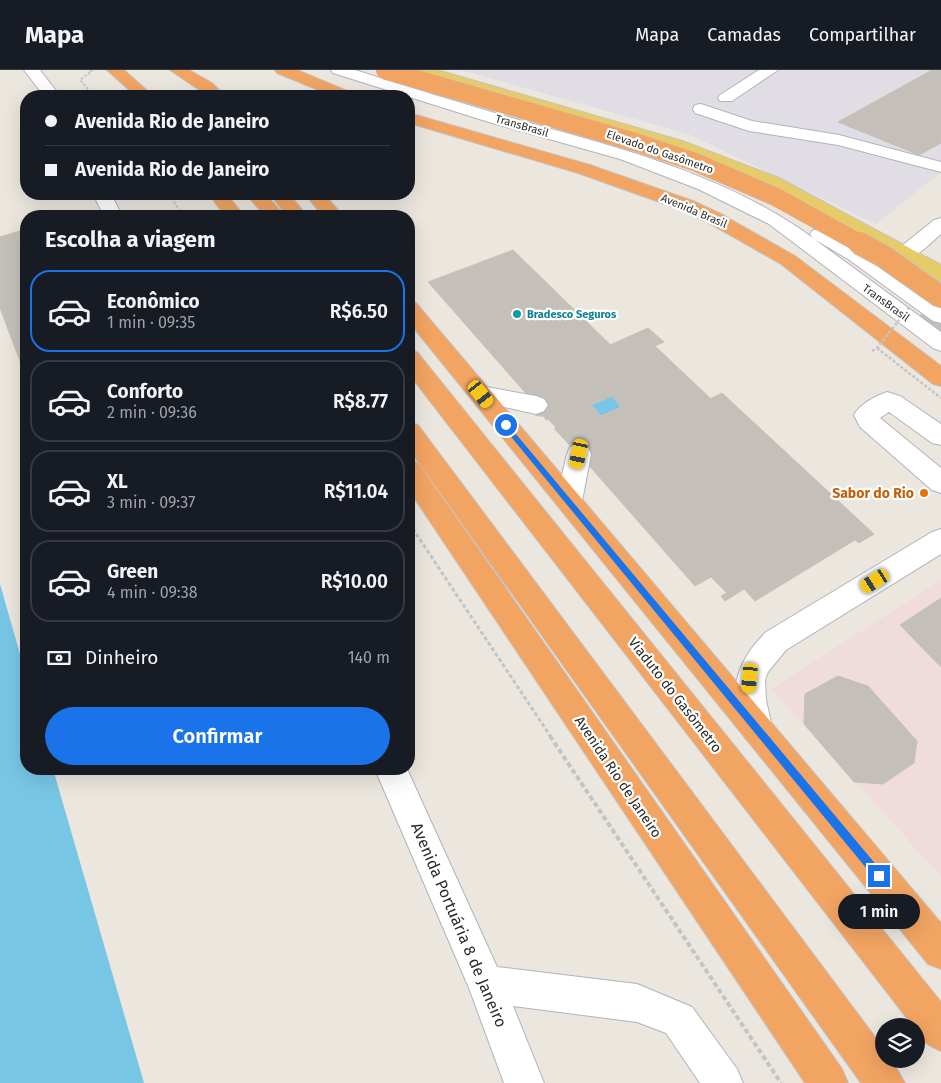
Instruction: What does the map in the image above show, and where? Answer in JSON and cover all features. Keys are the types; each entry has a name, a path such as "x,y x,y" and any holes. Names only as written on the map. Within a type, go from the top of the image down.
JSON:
{"highway":[{"path":"115,70 138,90"},
{"path":"172,70 192,90"},
{"path":"178,70 210,90"},
{"path":"283,70 331,90"},
{"name":"Elevado do Gasômetro","path":"385,70 626,139 695,162 776,197 883,256 941,297"},
{"name":"Avenida Brasil","path":"415,120 584,170 686,205 714,218 788,260 939,376"},
{"path":"260,200 269,210"},
{"path":"284,200 292,210"},
{"path":"319,200 328,210"},
{"path":"415,315 941,951"},
{"name":"Viaduto do Gasômetro","path":"415,366 941,1032"},
{"path":"415,439 886,1083"},
{"name":"Avenida Rio de Janeiro","path":"415,479 828,1083"}],"main road":[{"path":"420,70 676,145 773,182 941,274"}],"street":[{"path":"32,70 47,90"},
{"name":"TransBrasil","path":"339,70 404,90"},
{"path":"726,98 770,70"},
{"name":"TransBrasil","path":"415,93 626,155 757,204 806,227 855,255 941,316"},
{"path":"701,109 749,126 839,140 941,167"},
{"name":"TransBrasil","path":"704,185 776,220 941,343"},
{"path":"905,253 941,224"},
{"path":"481,394 536,405"},
{"path":"941,436 892,402 887,401 866,415 868,421 941,483"},
{"path":"920,465 941,446"},
{"path":"569,501 579,454"},
{"path":"756,727 748,692 750,678 759,657 776,641 941,540"},
{"name":"Avenida Portuária 8 de Janeiro","path":"394,775 486,984 524,1083"},
{"path":"486,984 637,1003 679,1020 724,1083"}],"path":[{"path":"89,90 80,80 92,71 90,70"},
{"path":"872,350 877,348 912,304"},
{"path":"877,348 941,398"},
{"path":"415,532 782,1083"}],"shaded area":[{"path":"461,70 941,70 941,172 876,224 688,134"},
{"path":"941,580 941,876 771,689"}],"water":[{"path":"612,396 621,407 601,416 591,405"},
{"path":"0,584 20,654 20,775 55,775 144,1083 0,1083"}],"building":[{"path":"932,70 941,70 941,143 919,155 838,122"},
{"path":"20,231 20,361 0,308 0,237"},
{"name":"Bradesco Seguros","path":"513,250 623,357 530,398 428,282"},
{"path":"929,311 941,320 941,338 914,318"},
{"path":"648,328 664,342 655,346 711,399 585,461 530,398 623,357 610,345","holes":["612,396 621,407 601,416 591,405"]},
{"path":"722,393 874,534 859,543 855,540 755,601 744,589 725,601 721,596 727,593 711,577 695,586 585,461"},
{"path":"941,598 941,667 900,625"},
{"path":"838,676 868,686 917,741 914,763 883,784 854,782 804,724 805,694"}],"tunnel":[{"path":"548,406 637,366 673,400 582,443"},
{"path":"536,405 548,406"},
{"path":"548,406 582,443"},
{"path":"579,454 582,443"}],"place":[{"name":"Bradesco Seguros","path":"517,314"},
{"name":"Sabor do Rio","path":"924,493"}],"route":[{"path":"506,425 879,876"}]}
